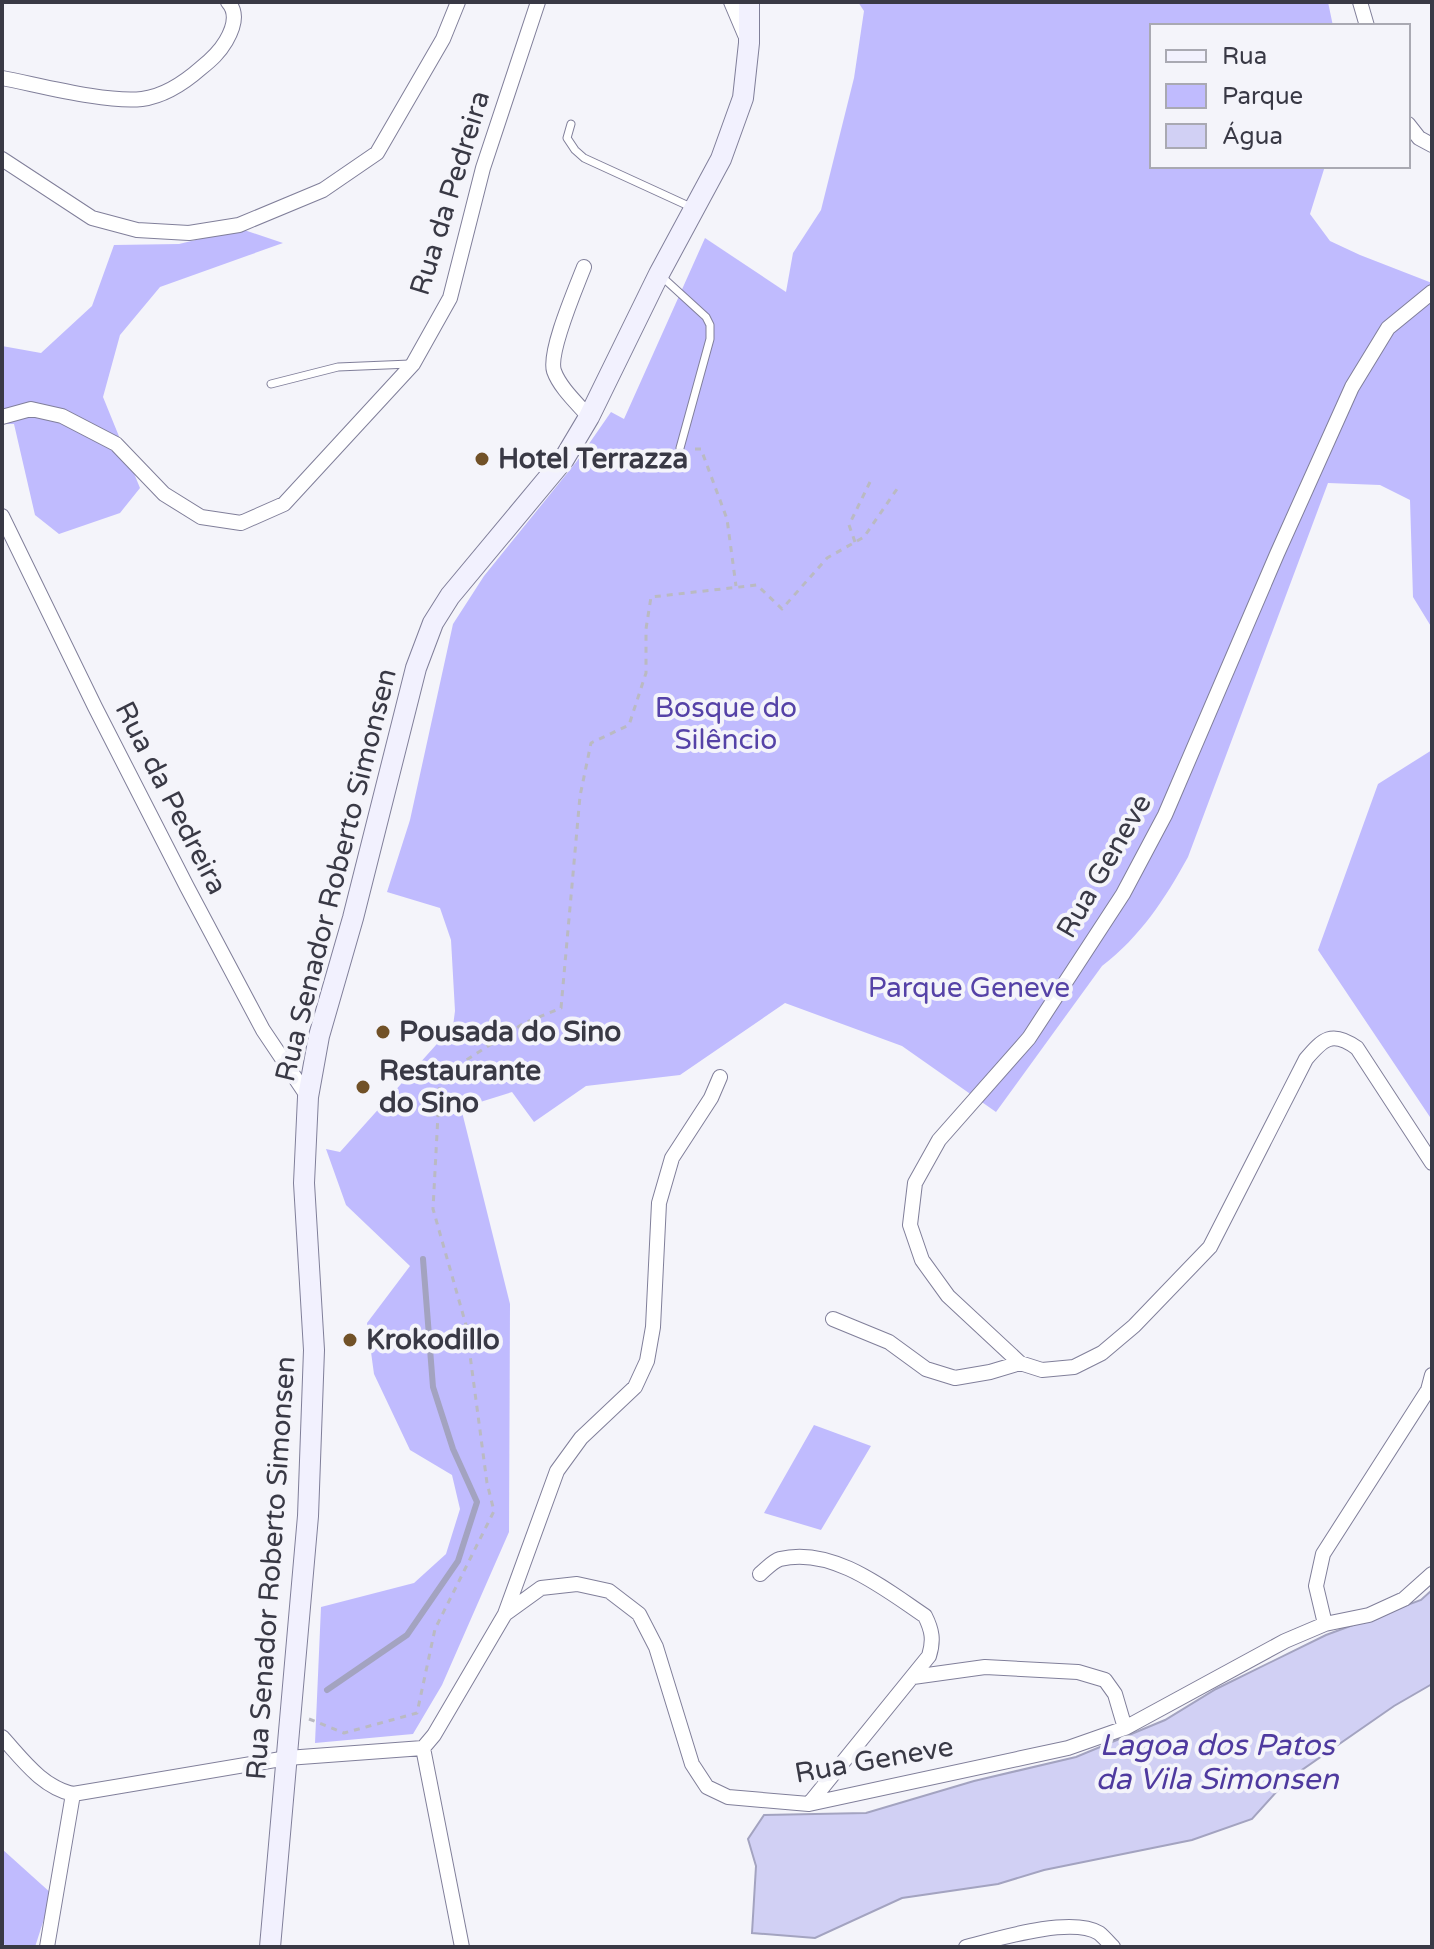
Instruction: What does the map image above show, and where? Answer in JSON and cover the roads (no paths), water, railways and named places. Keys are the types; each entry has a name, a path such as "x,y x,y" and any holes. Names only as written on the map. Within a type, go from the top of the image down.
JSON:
{"street":[{"path":"2,78 113,98 141,99 163,94 188,80 220,51 233,30 235,15 228,2"},
{"path":"2,159 92,218 137,230 189,233 239,225 323,190 377,153 443,39 458,2"},
{"name":"Rua da Pedreira","path":"2,417 31,409 62,416 116,444 164,494 201,517 241,523 284,504 413,364 450,298 483,168 538,2"},
{"path":"731,2 749,43"},
{"name":"Rua Senador Roberto Simonsen","path":"270,1947 308,1516 314,1350 304,1183 308,1097 319,1036 353,918 416,668 433,623 450,596 564,459 589,417 659,274 721,159 743,98 749,43 749,2"},
{"path":"1360,2 1366,24"},
{"path":"1410,127 1419,138 1432,145"},
{"path":"584,267 556,345 553,369 564,388 589,417"},
{"name":"Rua Geneve","path":"1020,1363 948,1296 922,1260 910,1225 915,1183 939,1140 1029,1038 1123,894 1165,815 1352,387 1388,328 1432,292"},
{"name":"Rua da Pedreira","path":"2,516 88,694 194,900 263,1030 308,1097"},
{"path":"833,1319 889,1342 926,1369 955,1378 1020,1363 1042,1370 1074,1367 1102,1353 1134,1326 1210,1247 1306,1059 1319,1044 1330,1038 1345,1040 1357,1048 1432,1163"},
{"path":"505,1614 557,1471 581,1438 635,1387 647,1361 653,1327 659,1203 672,1158 711,1098 720,1077"},
{"path":"1325,1624 1316,1586 1323,1554 1428,1390 1432,1375"},
{"path":"760,1574 778,1559 808,1558 843,1565 925,1616 932,1629 933,1644 929,1656 809,1804"},
{"name":"Rua Geneve","path":"423,1748 434,1735 505,1614 541,1588 577,1584 609,1591 639,1614 656,1647 692,1764 707,1787 728,1797 809,1804 1068,1748 1125,1728 1285,1641 1325,1624 1369,1615 1404,1599 1432,1574"},
{"path":"913,1677 985,1667 1078,1672 1105,1680 1115,1694 1125,1728"},
{"path":"2,1737 40,1778 56,1790 73,1794 287,1758 423,1748 462,1947"},
{"path":"47,1947 73,1794"},
{"path":"966,1947 1021,1932 1075,1927 1098,1933 1113,1947"}],"lane":[{"path":"571,124 567,138 584,158 695,209"},
{"path":"659,274 710,325 710,339 680,448"},
{"path":"271,384 338,367 413,364"}],"water":[{"name":"Lagoa dos Patos da Vila Simonsen","path":"1432,1590 1432,1684 1394,1706 1286,1781 1252,1819 1192,1840 1044,1870 998,1884 902,1898 815,1938 752,1933 756,1866 748,1839 764,1815 866,1813 974,1781 1076,1757 1165,1720 1216,1689 1326,1635 1421,1600"}],"waterway":[{"path":"327,1690 407,1635 458,1561 477,1502 453,1449 433,1387 423,1259"}],"place":[{"name":"Hotel Terrazza","path":"482,459"},
{"name":"Pousada do Sino","path":"383,1032"},
{"name":"Restaurante do Sino","path":"363,1087"},
{"name":"Krokodillo","path":"350,1340"}],"park label":[{"name":"Bosque do Silêncio","path":"726,724"},
{"name":"Parque Geneve","path":"969,988"}]}
